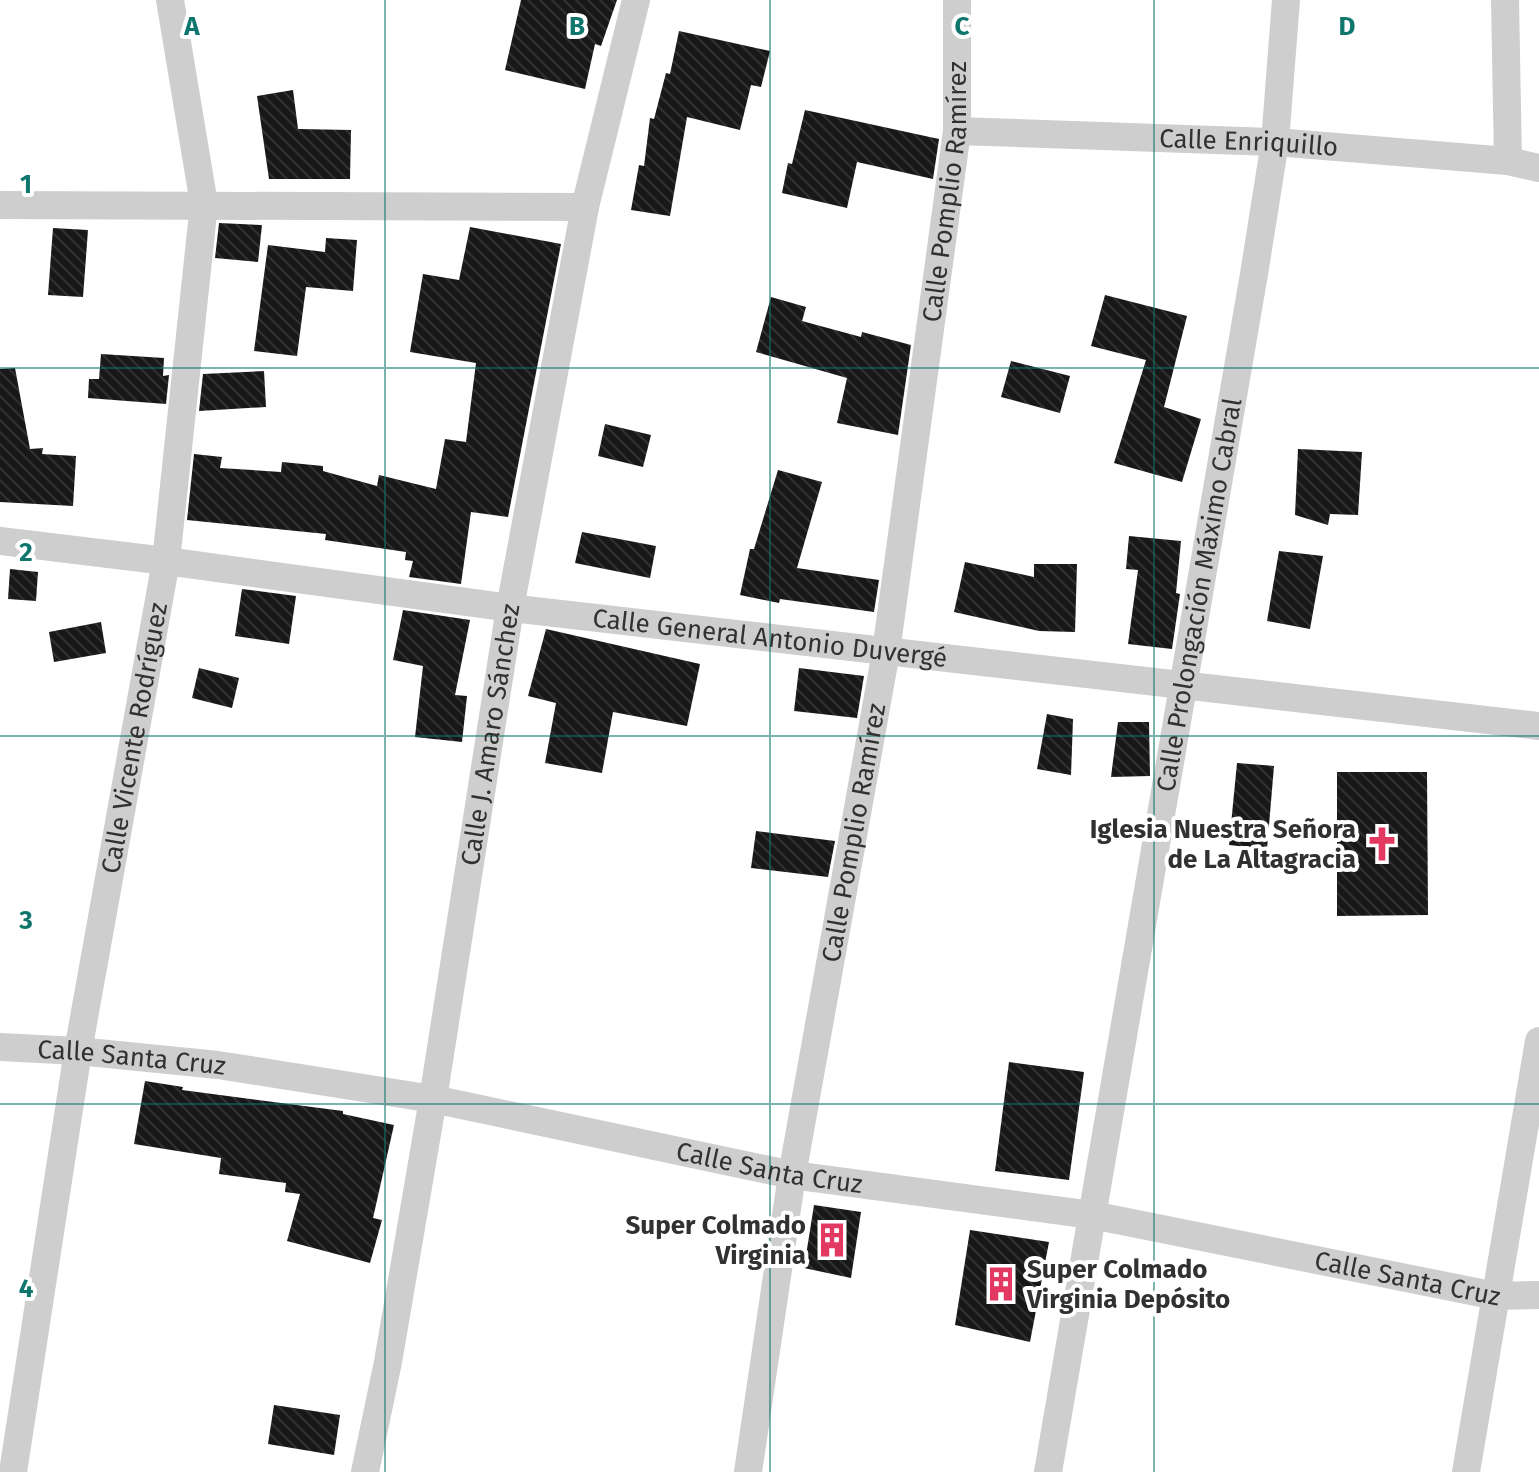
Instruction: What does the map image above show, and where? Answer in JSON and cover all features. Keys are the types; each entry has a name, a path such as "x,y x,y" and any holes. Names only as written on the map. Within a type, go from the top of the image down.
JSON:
{"street":[{"name":"Calle Vicente Rodríguez","path":"13,1472 78,1051 166,561 204,204 170,0"},
{"name":"Calle J. Amaro Sánchez","path":"365,1472 388,1362 433,1099 510,608 585,207 636,0"},
{"name":"Calle Pomplio Ramírez","path":"748,1472 792,1175 886,652 957,131 957,0"},
{"name":"Calle Prolongación Máximo Cabral","path":"1048,1472 1275,142 1286,0"},
{"path":"1505,0 1508,161"},
{"name":"Calle Enriquillo","path":"957,131 1275,142 1508,161 1539,168"},
{"path":"0,205 585,207"},
{"name":"Calle General Antonio Duvergé","path":"0,541 510,608 1539,726"},
{"path":"1466,1472 1539,1041"},
{"name":"Calle Santa Cruz","path":"0,1047 78,1051 218,1065 433,1099 792,1175 1092,1215 1496,1296 1539,1295"}],"building":[{"path":"521,0 617,0 601,46 595,44 585,89 505,70"},
{"path":"679,31 770,51 761,87 751,85 740,130 687,117 670,216 631,210 639,165 644,166 650,118 654,119 666,73 670,74"},
{"path":"293,90 298,129 351,130 350,179 269,179 257,96"},
{"path":"805,110 939,139 933,179 857,162 847,208 782,193"},
{"path":"219,223 262,225 258,262 215,258"},
{"path":"470,227 561,244 508,517 471,512 461,584 409,577 413,561 405,560 406,552 325,540 326,534 187,520 194,454 222,457 220,468 281,472 282,462 323,466 323,471 377,486 379,475 436,489 445,439 466,442 476,363 410,352 423,274 459,280"},
{"path":"53,228 88,230 83,297 48,295"},
{"path":"326,238 357,240 353,291 306,287 297,356 254,351 268,245 325,252"},
{"path":"1105,295 1187,316 1164,407 1201,419 1182,482 1114,463 1146,360 1091,346"},
{"path":"771,297 806,307 802,321 861,337 862,332 911,345 898,435 837,423 847,378 756,352"},
{"path":"101,354 164,358 163,376 169,375 166,404 88,398 89,379 99,379"},
{"path":"1011,361 1070,376 1060,413 1001,397"},
{"path":"15,368 30,449 43,448 42,454 76,456 73,506 0,502 0,369"},
{"path":"264,371 266,407 199,411 203,374"},
{"path":"605,424 651,435 643,467 598,456"},
{"path":"1298,449 1362,452 1358,515 1330,514 1328,525 1295,515"},
{"path":"778,470 822,482 797,568 879,580 874,612 780,599 779,603 740,595 750,549 754,549"},
{"path":"582,532 656,546 650,578 575,563"},
{"path":"1129,536 1181,541 1176,593 1180,594 1172,649 1128,644 1138,570 1126,569"},
{"path":"1279,551 1323,556 1310,629 1267,621"},
{"path":"965,562 1034,577 1034,564 1077,564 1075,632 1039,631 954,612"},
{"path":"10,569 38,572 36,601 8,599"},
{"path":"242,589 296,596 289,644 235,636"},
{"path":"403,610 470,620 455,695 467,696 462,742 415,737 423,666 393,660"},
{"path":"101,622 106,653 54,662 49,632"},
{"path":"546,629 700,664 687,726 613,712 602,773 545,763 556,703 528,696"},
{"path":"199,668 239,678 232,708 192,698"},
{"path":"799,668 864,676 857,718 794,711"},
{"path":"1047,714 1073,719 1071,775 1037,769"},
{"path":"1118,722 1149,722 1150,776 1111,777"},
{"path":"1237,763 1274,766 1267,849 1229,845"},
{"name":"Iglesia Nuestra Señora de La Altagracia","path":"1337,772 1427,772 1428,915 1337,916"},
{"path":"756,831 835,841 828,877 751,868"},
{"path":"1009,1062 1084,1072 1069,1180 995,1171"},
{"path":"145,1081 183,1087 182,1090 343,1111 343,1114 394,1125 373,1218 382,1220 370,1263 287,1241 300,1194 285,1192 286,1183 219,1174 221,1158 134,1144"},
{"name":"Super Colmado Virginia","path":"814,1205 861,1212 851,1278 804,1268"},
{"name":"Super Colmado Virginia Depósito","path":"970,1230 1049,1242 1030,1342 955,1325"},
{"path":"274,1405 340,1415 334,1455 268,1444"}],"place":[{"name":"Iglesia Nuestra Señora de La Altagracia","path":"1382,844"},
{"name":"Super Colmado Virginia","path":"832,1240"},
{"name":"Super Colmado Virginia Depósito","path":"1001,1284"}]}
